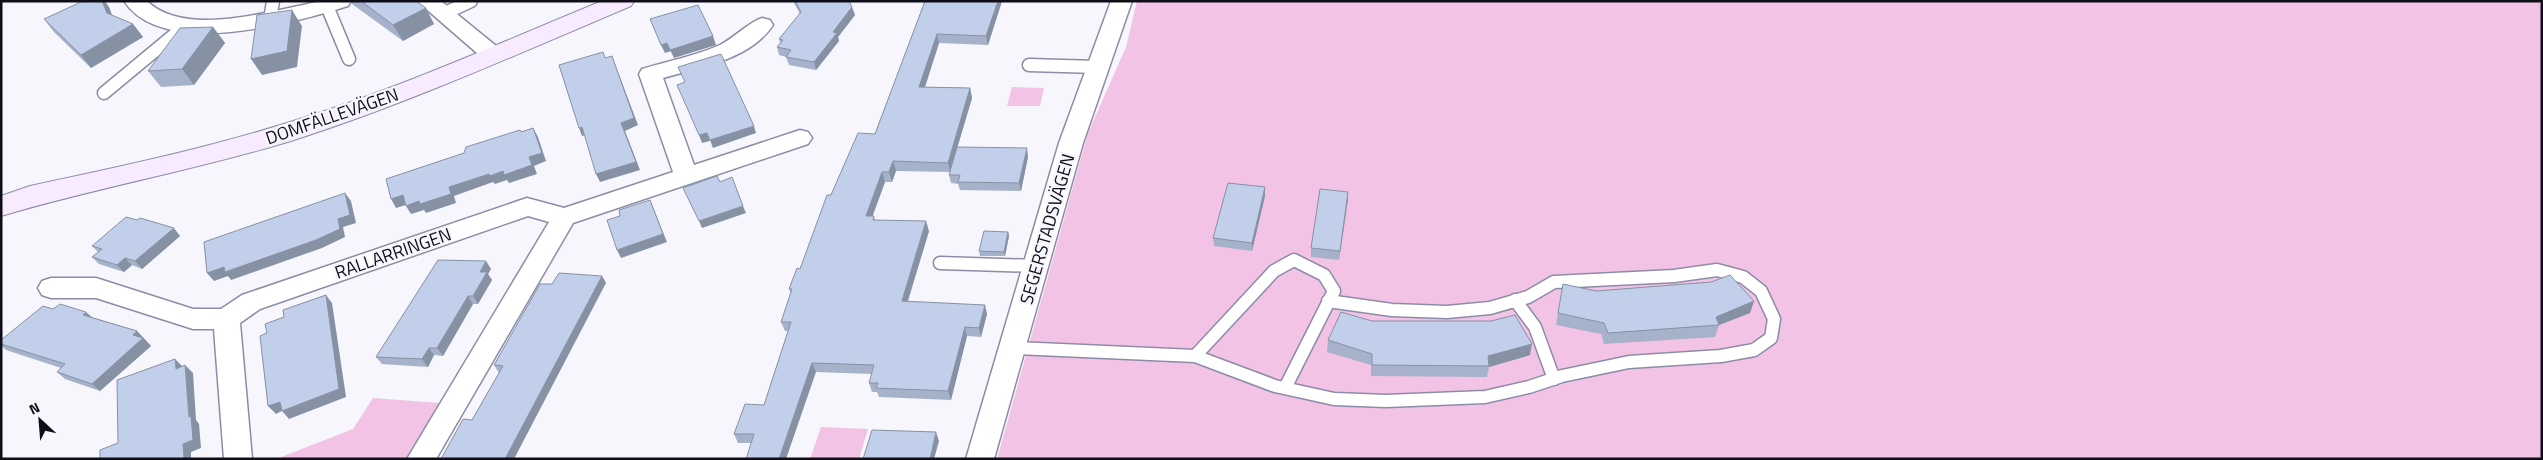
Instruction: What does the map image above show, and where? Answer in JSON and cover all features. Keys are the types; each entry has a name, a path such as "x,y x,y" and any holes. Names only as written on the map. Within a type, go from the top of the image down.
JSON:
{"street":[{"path":"134,1 139,10 156,19 186,25 232,25 271,11 334,4"},
{"name":"DOMFÄLLEVÄGEN","path":"1,206 30,196 236,148 398,94 623,1"},
{"name":"SEGERSTADSVÄGEN","path":"980,459 1014,348 1071,143 1122,1"},
{"path":"435,8 492,55"},
{"path":"686,176 650,74 730,48 753,36 762,25"},
{"path":"420,459 564,217 800,138"},
{"name":"DOMFÄLLEVÄGEN","path":"1,198 30,196"},
{"name":"RALLARRINGEN","path":"226,319 252,302 527,207 564,217"},
{"path":"51,288 96,288 193,319 226,319 238,459"}],"lane":[{"path":"435,8 471,1"},
{"path":"334,4 348,59"},
{"path":"104,93 186,25"},
{"path":"1030,65 1097,67"},
{"path":"1195,356 1274,271 1294,260 1324,275 1334,291 1285,388"},
{"path":"940,262 1037,266"},
{"path":"1014,348 1195,356 1285,388 1334,399 1386,401 1485,397 1629,362 1721,356 1754,350 1771,338 1774,319 1761,291 1743,277 1717,270 1674,276 1554,282 1528,297 1490,308 1447,312 1392,310 1328,302"},
{"path":"1515,300 1529,315 1543,343 1554,379"}],"shaded area":[{"path":"1137,1 2542,1 2542,459 997,459 1088,133 1126,47"},
{"path":"1012,87 1044,88 1040,106 1007,106"},
{"path":"373,398 440,403 406,459 276,459 353,429"},
{"path":"821,427 868,429 859,459 810,459"}],"building":[{"path":"83,1 102,1 107,13 133,24 81,55 44,19"},
{"path":"361,1 416,1 426,8 393,25"},
{"path":"795,1 849,1 852,7 833,32 837,33 814,62 786,57 791,50 777,47 783,40 779,39 801,12"},
{"path":"925,1 998,1 986,36 937,34 919,87 970,88 948,163 893,161 889,172 882,172 866,216 874,216 873,220 926,221 902,301 985,305 979,328 965,327 948,391 876,388 878,383 869,383 874,365 812,363 779,459 746,459 754,434 734,434 745,404 764,405 791,322 781,322 792,289 789,289 797,268 800,269 827,195 831,195 858,133 875,134"},
{"path":"698,5 713,36 670,50 667,43 661,45 650,19"},
{"path":"292,10 287,51 251,59 257,15"},
{"path":"213,27 182,69 148,71 180,28"},
{"path":"603,52 605,58 612,56 634,118 621,123 636,162 596,174 582,127 579,128 559,65"},
{"path":"721,54 754,126 710,140 707,133 699,135 677,85 685,82 678,67"},
{"path":"533,128 542,153 529,157 532,165 504,175 503,171 490,176 489,174 449,187 451,194 420,204 419,201 406,206 403,195 391,199 386,179 464,153 466,147 520,130 521,132"},
{"path":"957,147 1027,148 1019,183 958,182 960,175 949,175"},
{"path":"717,176 720,182 732,177 743,206 699,221 683,188"},
{"path":"1228,183 1265,187 1252,243 1213,238"},
{"path":"1320,189 1348,192 1340,251 1311,248"},
{"path":"345,193 350,215 338,219 340,229 316,240 225,272 224,267 207,273 204,242"},
{"path":"650,200 663,234 617,250 607,220 620,216 619,210"},
{"path":"126,217 137,220 140,218 174,228 135,261 125,258 117,265 92,257 102,249 92,246"},
{"path":"984,231 1008,232 1004,252 979,251"},
{"path":"438,260 486,261 480,272 487,272 473,296 468,296 437,348 429,348 422,359 376,357"},
{"path":"559,273 602,276 505,459 441,459 463,419 472,420 503,366 494,365 540,284 552,284"},
{"path":"1730,275 1754,301 1716,317 1719,325 1608,333 1604,323 1558,313 1563,284 1596,291 1711,282"},
{"path":"326,295 339,389 282,411 280,402 268,406 260,336 267,333 265,324 284,317 283,310"},
{"path":"60,304 86,312 83,315 137,331 133,335 143,338 92,384 57,372 65,364 1,344 1,340 43,306 53,309"},
{"path":"1341,312 1372,321 1491,321 1515,315 1532,344 1488,356 1489,366 1372,365 1372,354 1328,340"},
{"path":"175,359 176,369 185,365 189,417 191,416 193,440 183,444 184,459 100,459 100,450 118,443 117,380"},
{"path":"872,430 936,432 930,459 863,459"}]}
